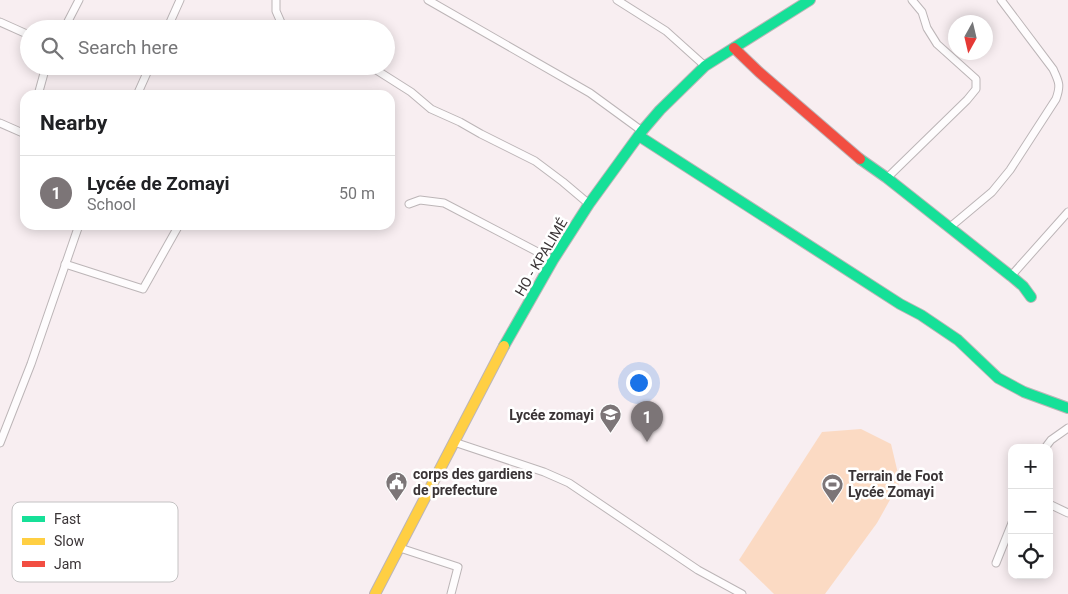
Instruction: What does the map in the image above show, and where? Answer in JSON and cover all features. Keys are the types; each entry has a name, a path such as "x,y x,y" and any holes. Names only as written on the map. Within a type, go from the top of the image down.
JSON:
{"street":[{"path":"69,20 79,0"},
{"path":"171,20 179,0"},
{"path":"276,0 276,11 280,20"},
{"path":"428,0 590,93 641,133 900,304 922,315 958,340 998,378 1024,392 1068,408"},
{"name":"HO - KPALIMÉ","path":"375,594 515,326 553,260 589,204 660,110 705,66 810,0"},
{"path":"887,178 967,100 976,89 977,84 972,73 953,60 937,44 926,28 922,12 912,0"},
{"path":"949,228 992,192 1010,170 1056,99 1059,91 1059,81 1053,69 1000,0"},
{"path":"621,1 666,31 705,66"},
{"path":"0,22 20,31"},
{"path":"734,48 857,157 887,178 1011,276 1023,286 1030,297"},
{"path":"39,90 44,75"},
{"path":"139,90 146,75"},
{"path":"384,75 411,92 431,109 535,161 589,204"},
{"path":"0,123 20,132"},
{"path":"409,204 420,200 444,204 553,260"},
{"path":"1011,276 1068,212"},
{"path":"0,443 31,364 77,230"},
{"path":"65,264 143,289 176,230"},
{"path":"1048,444 1068,428"},
{"path":"454,442 544,472 569,483 698,570 742,594"},
{"path":"1053,506 1068,513"},
{"path":"996,563 1008,533"},
{"path":"400,548 458,567 451,594"}],"shaded area":[{"name":"Terrain de Foot Lycée Zomayi","path":"861,429 891,444 900,482 877,523 825,594 774,594 739,560 822,432"}],"traffic: fast":[{"path":"504,346 553,260 589,204 642,131 660,110 705,66 810,0"},
{"path":"639,136 900,304 921,315 958,340 998,378 1024,392 1068,408"},
{"path":"860,159 887,178 1011,276 1023,286 1031,297"}],"traffic: slow":[{"path":"375,594 504,346"}],"traffic: jam":[{"path":"734,48 860,159"}],"place":[{"name":"Lycée zomayi","path":"610,434"},
{"name":"Lycée de Zomayi","path":"647,442"},
{"name":"corps des gardiens de prefecture","path":"397,501"},
{"name":"Terrain de Foot Lycée Zomayi","path":"832,503"}]}
